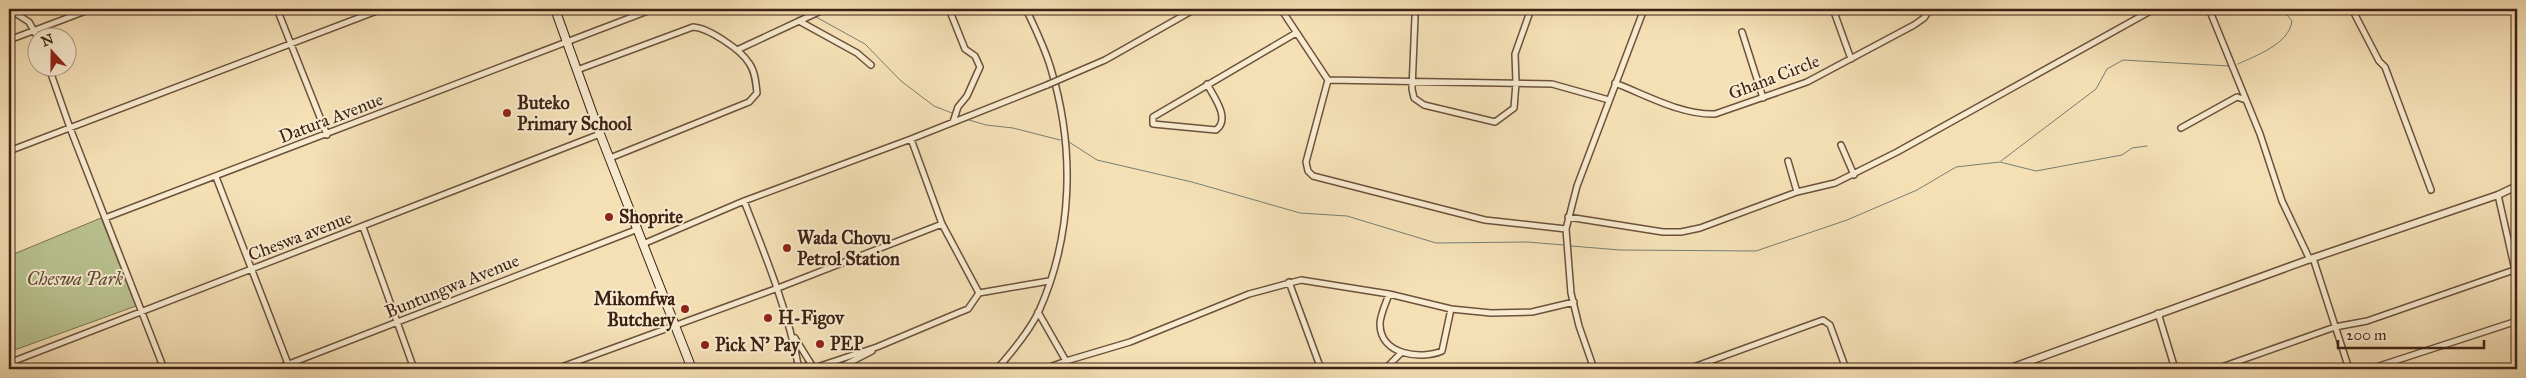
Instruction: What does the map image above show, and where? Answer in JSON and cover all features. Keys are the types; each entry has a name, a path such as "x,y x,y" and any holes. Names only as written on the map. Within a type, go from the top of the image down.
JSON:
{"main road":[{"path":"555,9 600,134 692,369"},
{"path":"801,369 807,367 814,368"}],"street":[{"path":"9,9 33,28"},
{"path":"40,28 91,9"},
{"path":"277,9 327,135"},
{"path":"9,151 382,9"},
{"name":"Datura Avenue","path":"105,218 216,178 566,40 653,9"},
{"path":"737,50 825,9"},
{"path":"949,9 965,49 975,56 980,66 967,96 958,107 953,122"},
{"path":"997,369 1013,351 1038,312 1062,236 1067,203 1068,163 1061,107 1051,68 1026,9"},
{"path":"643,244 744,201 911,139 1047,85 1105,60 1195,9"},
{"path":"1282,9 1328,80 1306,162 1308,171 1313,176 1485,220 1566,228"},
{"path":"1415,17 1414,98 1424,105 1495,122 1514,108 1516,83 1515,54 1531,9"},
{"path":"1594,369 1579,326 1574,302 1566,228 1577,186 1644,9"},
{"path":"1833,9 1851,59"},
{"name":"Ghana Circle","path":"1615,83 1701,114 1715,114 1807,82 1914,25 1924,18 1930,9"},
{"path":"1568,217 1663,232 1681,232 1700,228 1797,192 1835,183 1854,175 2154,9"},
{"path":"2209,9 2246,100 2282,201 2312,259 2349,369"},
{"path":"2352,9 2379,61 2385,67 2431,190"},
{"path":"800,21 857,53 871,65"},
{"path":"577,70 693,27 708,31 737,50 749,61 754,74 757,93 754,98 740,106 610,158"},
{"path":"1742,32 1762,98"},
{"path":"9,40 28,33"},
{"path":"1207,84 1222,113 1223,120 1219,128 1216,130 1153,124 1153,117 1207,84 1296,33"},
{"path":"52,78 70,128 164,369"},
{"path":"1328,80 1516,83 1566,86 1609,100"},
{"path":"2181,128 2237,98 2246,100"},
{"name":"Cheswa avenue","path":"9,363 600,134"},
{"path":"911,139 942,224 979,293"},
{"path":"1841,145 1854,175"},
{"path":"1788,161 1797,192"},
{"path":"216,178 289,367"},
{"path":"2008,369 2158,313 2498,195 2517,186"},
{"path":"2498,195 2517,279"},
{"path":"744,201 778,288 801,369"},
{"path":"556,369 778,288 942,224"},
{"path":"363,227 414,369"},
{"name":"Buntungwa Avenue","path":"276,369 289,367 397,322 638,229"},
{"path":"2216,369 2335,327 2367,321 2516,270"},
{"path":"1044,369 1130,342 1211,308 1289,282 1305,280 1389,294 1451,309 1491,313 1532,312 1574,302"},
{"path":"837,369 877,348 968,309 979,293 1049,281"},
{"path":"1289,282 1321,369"},
{"path":"1389,294 1380,324 1387,344 1402,352 1432,355 1442,351 1451,309"},
{"path":"1038,312 1070,369"},
{"path":"2158,313 2174,369"},
{"path":"1688,369 1823,320 1830,325 1846,369"},
{"path":"2370,369 2517,321"},
{"path":"793,336 814,368 877,348"},
{"path":"1385,369 1402,352"}],"green space":[{"name":"Cheswa Park","path":"101,218 136,306 9,352 9,256"}],"waterway":[{"path":"803,9 809,13"},
{"path":"2238,64 2263,53 2285,36 2290,29 2292,21 2282,9"},
{"path":"816,17 865,44 901,81 934,106 952,113"},
{"path":"2001,161 2096,89 2107,69 2123,60 2229,66"},
{"path":"969,120 986,125 1013,128 1060,140"},
{"path":"1069,142 1097,160 1192,182 1300,213 1347,216 1436,243 1527,242 1564,245"},
{"path":"1571,246 1620,250 1756,251 1847,220 1917,190 1956,167 2000,162 2036,171 2122,155 2132,148 2147,146"}],"place":[{"name":"Buteko Primary School","path":"507,113"},
{"name":"Shoprite","path":"609,217"},
{"name":"Wada Chovu Petrol Station","path":"787,248"},
{"name":"Mikomfwa Butchery","path":"685,309"},
{"name":"H-Figov","path":"768,318"},
{"name":"PEP","path":"820,344"},
{"name":"Pick N' Pay","path":"705,345"}]}
